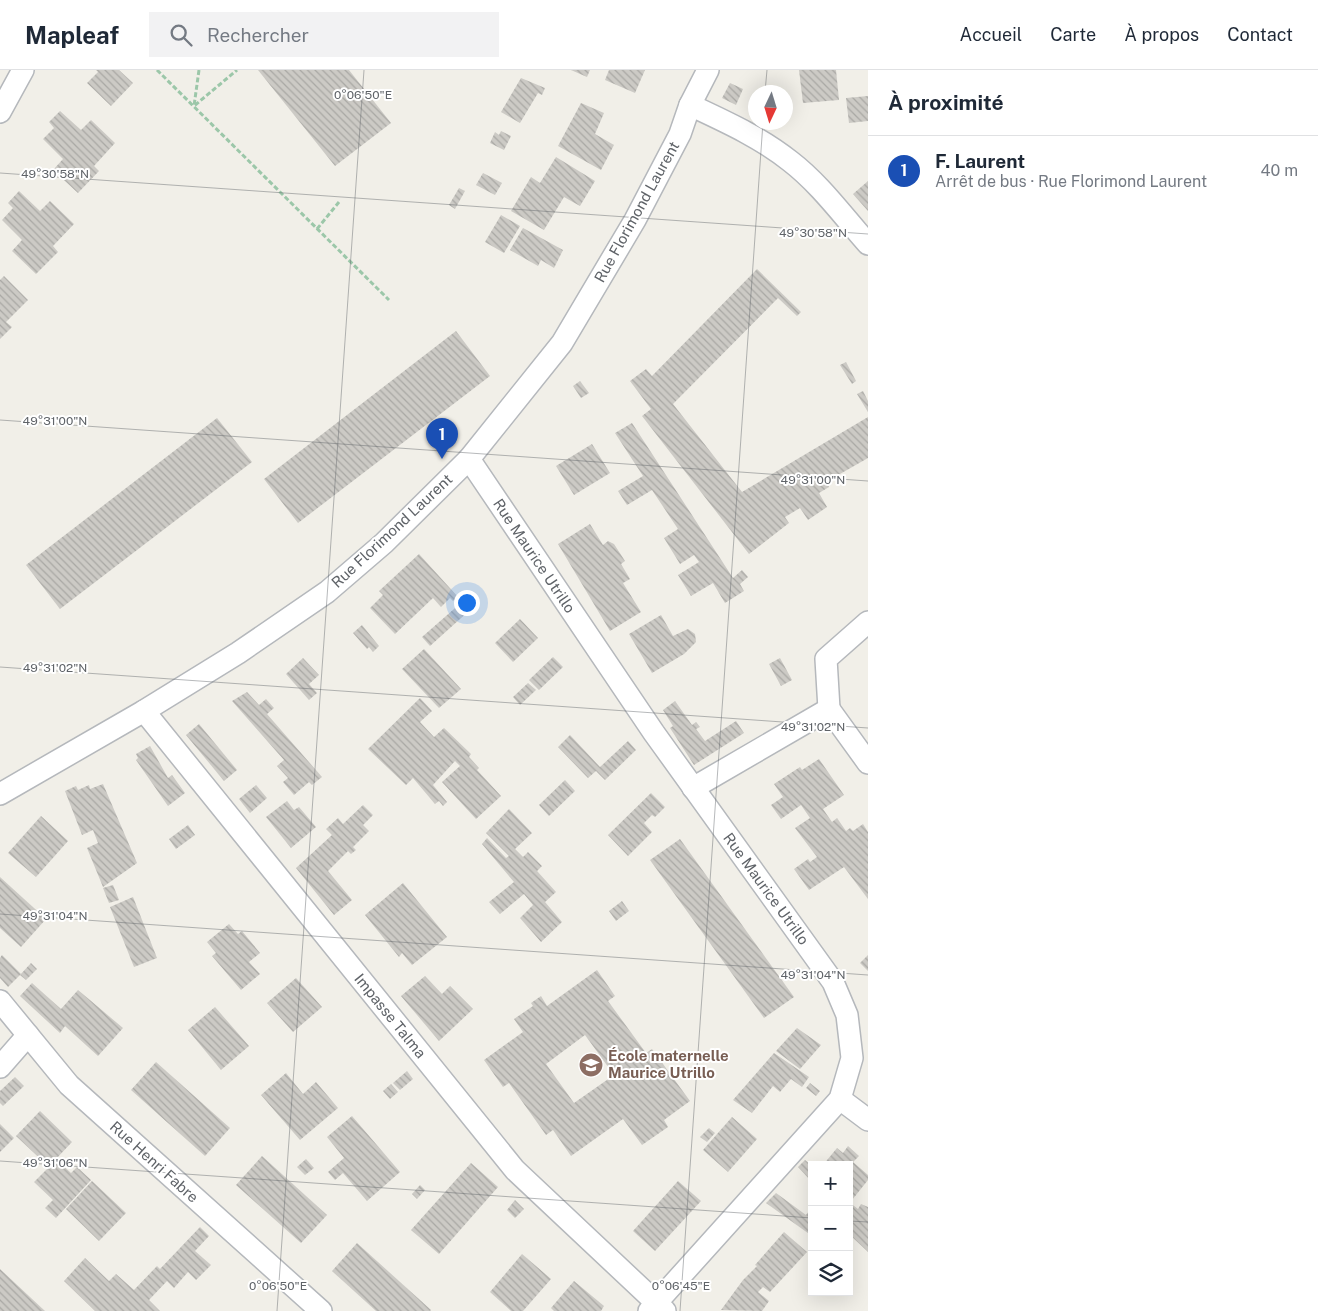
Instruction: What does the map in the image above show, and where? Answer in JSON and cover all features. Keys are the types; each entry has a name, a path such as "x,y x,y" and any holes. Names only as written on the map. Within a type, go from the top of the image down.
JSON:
{"street":[{"path":"0,112 23,70"},
{"name":"Rue Florimond Laurent","path":"0,794 238,654 327,592 384,543 468,459 562,343 635,220 680,134 690,104 708,70"},
{"path":"690,104 748,133 790,161 824,193 868,244"},
{"name":"Rue Maurice Utrillo","path":"468,459 694,788 833,982 847,1015 852,1058 840,1099 657,1308"},
{"path":"868,622 826,659 829,709 868,763"},
{"path":"694,788 829,709"},
{"name":"Impasse Talma","path":"144,711 515,1170 657,1308"},
{"name":"Rue Henri Fabre","path":"0,1001 69,1085 321,1311"},
{"path":"0,1067 28,1035"},
{"path":"840,1099 868,1120"}],"path":[{"path":"157,70 389,300"},
{"path":"194,106 199,70"},
{"path":"194,106 237,70"},
{"path":"317,229 338,202"}],"building":[{"path":"96,70 119,70 133,83 111,106 87,83 98,72"},
{"path":"258,70 349,70 391,123 335,166"},
{"path":"571,70 590,70 587,77"},
{"path":"609,70 645,70 635,93 605,80"},
{"path":"799,70 836,70 839,100 803,103"},
{"path":"521,78 545,88 542,95 538,93 520,123 501,112"},
{"path":"730,83 743,89 736,105 722,98"},
{"path":"868,96 868,121 849,123 846,98"},
{"path":"581,103 604,113 595,134 614,145 601,170 558,146"},
{"path":"60,111 81,130 91,120 115,143 94,166 99,171 78,193 53,170 63,159 43,139 54,128 49,122"},
{"path":"501,131 511,136 504,150 490,143 495,132 499,135"},
{"path":"556,157 595,181 580,206 564,197 544,230 511,211 531,177 540,183"},
{"path":"483,173 502,183 495,195 476,185"},
{"path":"868,181 868,211 853,194"},
{"path":"459,188 465,191 455,209 449,205"},
{"path":"19,191 40,211 50,201 74,224 53,246 58,252 36,274 12,251 22,240 2,220 13,208 8,203"},
{"path":"501,215 520,226 504,253 485,242"},
{"path":"523,228 563,250 554,268 541,260 538,266 510,250"},
{"path":"757,269 801,312 797,316 778,298 673,404 742,492 868,417 868,458 826,482 829,487 819,493 827,507 808,520 800,508 785,517 789,523 749,554 642,416 651,409 630,381 646,369 652,376"},
{"path":"4,276 28,300 6,322 12,327 0,339 0,280"},
{"path":"456,331 490,376 298,523 264,479"},
{"path":"846,362 856,381 852,384 840,365"},
{"path":"580,381 589,393 581,398 573,386"},
{"path":"863,391 868,401 868,412 857,394"},
{"path":"217,418 252,462 60,609 26,565"},
{"path":"632,423 733,578 742,570 748,577 740,584 744,591 725,603 713,583 691,596 678,575 699,562 694,555 680,564 664,538 678,529 652,490 627,505 618,491 643,476 615,433"},
{"path":"592,444 610,473 574,495 556,466"},
{"path":"590,524 603,545 608,541 614,544 625,561 621,564 630,579 623,583 641,612 610,631 558,544"},
{"path":"419,554 458,597 453,601 450,598 441,607 433,598 395,634 370,608 383,595 379,591"},
{"path":"462,602 470,610 430,646 422,637"},
{"path":"661,615 673,636 688,629 695,634 696,642 684,654 652,673 629,634"},
{"path":"520,619 538,638 513,662 495,643"},
{"path":"362,625 379,646 373,652 369,647 367,649 353,633"},
{"path":"424,649 461,689 439,708 402,669"},
{"path":"553,657 563,667 539,690 529,680"},
{"path":"303,658 319,675 309,684 317,693 309,700 286,674"},
{"path":"780,658 792,680 781,686 769,664"},
{"path":"528,683 536,690 520,705 513,697"},
{"path":"247,692 259,705 266,699 274,708 267,714 322,777 312,785 309,782 294,795 283,782 288,778 277,766 284,760 232,701"},
{"path":"420,698 432,711 420,722 434,737 444,728 471,754 469,757 479,768 477,770 501,796 476,819 442,782 460,766 455,761 433,785 447,802 443,806 439,801 435,804 413,778 406,785 368,749"},
{"path":"675,701 692,725 696,722 700,727 696,729 705,741 736,721 744,733 694,765 670,728 673,726 663,710"},
{"path":"199,724 237,770 224,781 186,735"},
{"path":"570,735 600,767 628,741 636,750 605,780 596,771 588,778 558,747"},
{"path":"150,746 168,778 172,775 185,793 168,806 136,760 138,758 136,754"},
{"path":"819,759 844,795 823,809 832,822 837,818 846,831 850,828 853,831 863,824 868,832 868,899 844,867 809,890 794,869 808,859 810,862 817,857 795,828 810,818 801,805 781,819 771,805 783,797 774,784 800,767 802,770"},
{"path":"565,780 575,791 549,816 539,805"},
{"path":"103,784 137,863 103,887 87,848 98,843 93,830 82,835 65,791 76,786 78,790 89,785 90,789"},
{"path":"256,785 267,798 250,813 239,799"},
{"path":"651,793 665,807 655,817 652,815 644,823 652,832 628,856 608,835"},
{"path":"287,801 294,810 299,807 316,827 291,848 266,817"},
{"path":"363,805 373,815 363,825 369,831 353,847 356,850 351,854 348,851 328,871 352,900 334,915 296,868 332,835 326,829 338,818 343,824"},
{"path":"509,809 532,833 515,849 523,857 528,852 542,866 537,871 556,892 545,902 562,922 541,942 520,918 533,905 524,894 500,914 489,902 514,882 482,844 487,838 506,858 509,856 486,833"},
{"path":"41,816 68,841 36,877 8,853"},
{"path":"188,825 195,835 176,849 169,839"},
{"path":"680,839 794,997 764,1018 650,860"},
{"path":"0,877 46,919 21,947 0,928"},
{"path":"403,883 447,937 412,965 402,953 399,957 365,915"},
{"path":"113,885 119,900 109,903 103,888"},
{"path":"133,897 157,958 134,967 110,907"},
{"path":"622,901 629,911 616,921 609,911"},
{"path":"229,924 238,934 242,931 260,953 249,962 260,974 241,990 212,956 216,953 207,942"},
{"path":"2,955 21,974 8,987 0,978 0,958"},
{"path":"868,955 868,971 860,963"},
{"path":"31,963 37,969 26,980 20,975"},
{"path":"597,970 615,996 608,1001 646,1053 652,1049 690,1101 664,1120 668,1127 642,1145 623,1119 571,1156 553,1130 546,1135 509,1083 503,1087 484,1060 523,1032 514,1019 533,1006 531,1003 541,996 547,1006","holes":["585,1035 614,1075 574,1103 546,1064"]},
{"path":"425,976 442,994 450,986 473,1009 439,1041 401,996"},
{"path":"296,978 322,1007 293,1032 267,1003"},
{"path":"32,983 61,1009 78,990 123,1028 98,1056 65,1026 60,1033 20,996"},
{"path":"215,1007 249,1046 221,1070 188,1030"},
{"path":"797,1028 821,1045 800,1069 776,1051"},
{"path":"774,1053 809,1077 802,1087 791,1079 780,1092 773,1086 752,1113 733,1100"},
{"path":"156,1062 230,1128 205,1156 131,1090"},
{"path":"407,1071 413,1079 400,1090 393,1083"},
{"path":"286,1073 303,1094 316,1082 338,1108 300,1140 261,1095"},
{"path":"15,1077 24,1086 3,1106 0,1103 0,1091"},
{"path":"810,1083 820,1091 816,1096 806,1088"},
{"path":"391,1084 398,1092 390,1099 383,1091"},
{"path":"40,1111 72,1142 56,1159 71,1173 77,1167 91,1180 56,1218 45,1208 53,1200 34,1182 49,1167 16,1136"},
{"path":"352,1116 400,1172 367,1201 343,1173 335,1180 328,1172 344,1158 327,1137"},
{"path":"732,1117 757,1139 728,1172 703,1150"},
{"path":"0,1124 14,1138 0,1152"},
{"path":"709,1128 715,1133 707,1142 700,1137"},
{"path":"848,1146 859,1156 853,1162 826,1161 837,1148 843,1153"},
{"path":"262,1156 327,1215 301,1243 236,1185"},
{"path":"306,1159 314,1168 305,1175 297,1167"},
{"path":"805,1160 808,1163 808,1178 798,1167"},
{"path":"853,1162 868,1175 868,1180 853,1199"},
{"path":"471,1163 498,1187 439,1254 411,1230"},
{"path":"92,1181 126,1213 99,1241 66,1209"},
{"path":"678,1181 701,1201 655,1251 633,1231"},
{"path":"420,1185 425,1190 417,1199 412,1194"},
{"path":"776,1193 806,1215 808,1212 808,1233 766,1203"},
{"path":"515,1200 524,1209 515,1218 507,1210"},
{"path":"861,1204 868,1207 868,1252 853,1238 853,1205 858,1209"},
{"path":"200,1227 209,1236 195,1251 211,1265 196,1280 188,1272 174,1288 167,1281 149,1300 160,1311 95,1311 64,1281 85,1258 109,1281 116,1274 134,1290 157,1266 160,1269"},
{"path":"784,1232 807,1252 770,1292 763,1287 758,1292 769,1301 762,1311 721,1310 743,1280 757,1266 755,1265"},
{"path":"357,1243 431,1310 376,1311 332,1271"},
{"path":"522,1254 551,1279 523,1311 511,1311 490,1292"},
{"path":"0,1269 45,1311 0,1311"},
{"path":"574,1281 604,1306 601,1311 554,1311 551,1308"}],"place":[{"name":"F. Laurent","path":"442,459"},
{"name":"École maternelle Maurice Utrillo","path":"591,1065"}]}
